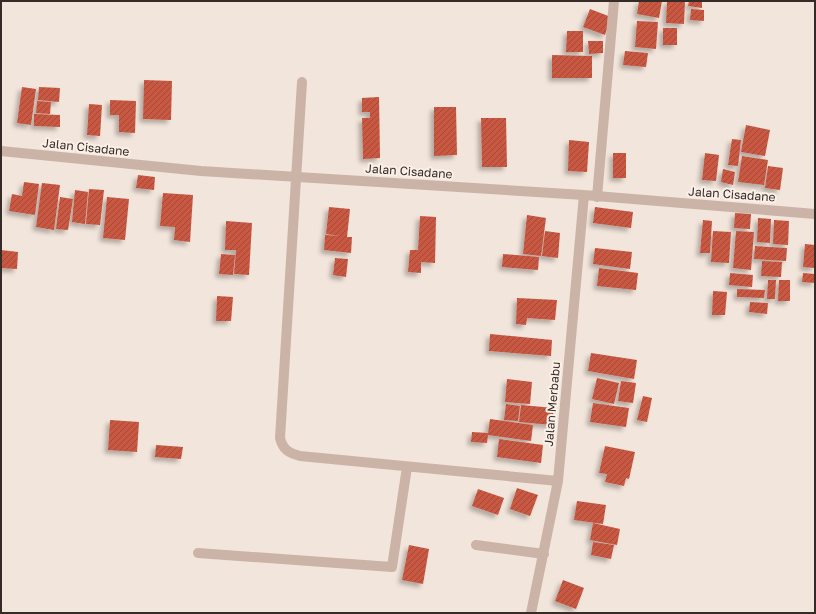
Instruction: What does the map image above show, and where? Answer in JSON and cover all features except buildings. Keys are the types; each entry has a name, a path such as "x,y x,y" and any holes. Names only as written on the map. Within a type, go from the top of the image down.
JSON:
{"street":[{"path":"597,197 614,1"},
{"path":"302,82 280,438 281,443 287,451 300,456 558,481"},
{"name":"Jalan Cisadane","path":"1,151 201,171 584,195 815,214"},
{"name":"Jalan Merbabu","path":"531,613 558,481 584,195"},
{"path":"198,553 392,567 394,562 407,466"},
{"path":"476,545 544,554"}]}
